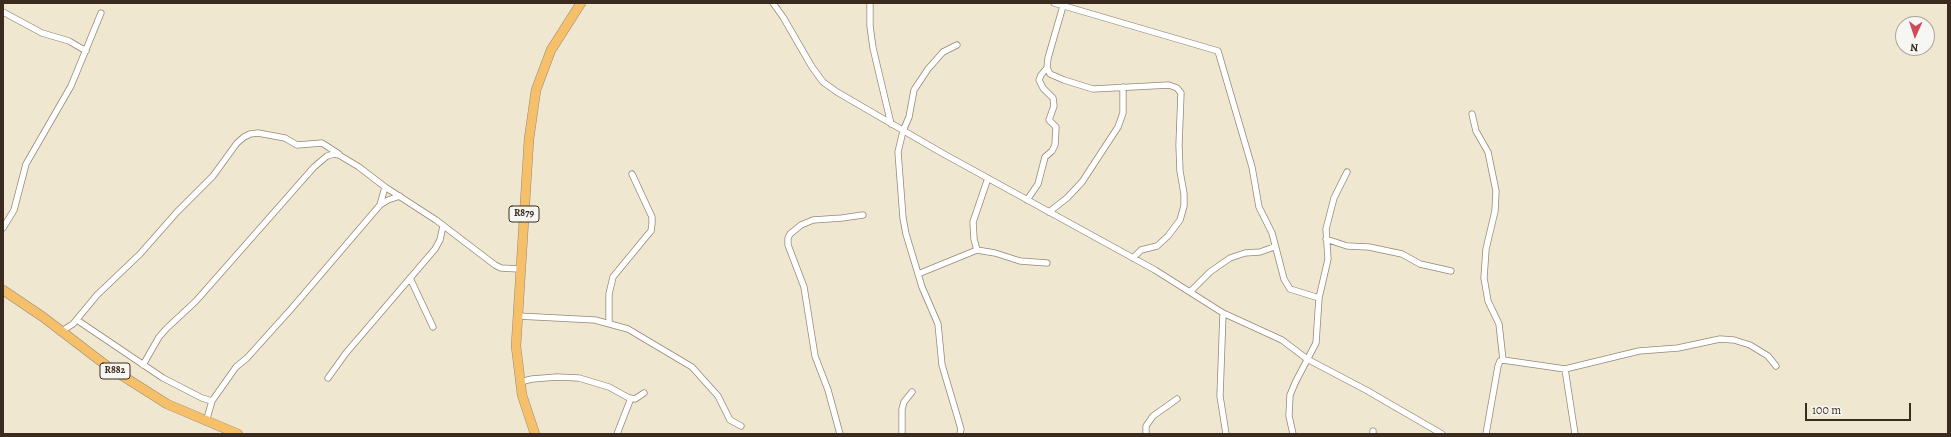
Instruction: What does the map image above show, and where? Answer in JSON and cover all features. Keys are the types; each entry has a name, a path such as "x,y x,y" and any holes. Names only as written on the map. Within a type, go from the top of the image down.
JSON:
{"main road":[{"name":"R879","path":"535,434 522,395 516,346 519,269 528,140 536,90 551,50 582,3"},
{"name":"R882","path":"3,290 43,317 60,332 107,366 167,404 206,422 238,434"}],"street":[{"path":"773,3 783,17 812,67 823,82 903,131 1133,258 1223,313 1282,340 1307,359 1366,390 1442,434"},
{"path":"870,3 870,26 873,48 891,124"},
{"path":"1054,3 1218,51 1252,167 1259,207 1272,233 1274,247 1287,285 1290,288 1319,298"},
{"path":"1063,6 1048,58 1047,68 1050,74 1093,89 1169,85 1177,88 1182,93 1179,145 1184,206 1180,220 1168,236 1157,246 1141,250 1133,258"},
{"path":"3,12 42,33 69,41 86,51"},
{"path":"3,228 14,210 26,164 71,86 101,12"},
{"path":"956,45 943,52 919,82 912,95 909,117 903,131 898,152 903,218 918,274 938,324 942,366 961,429 960,434"},
{"path":"1027,200 1038,184 1045,157 1052,151 1055,145 1056,128 1050,120 1054,102 1051,95 1043,88 1039,80 1040,75 1047,68"},
{"path":"1049,212 1082,182 1118,127 1123,112 1123,87"},
{"path":"1472,114 1476,131 1488,152 1496,191 1495,211 1486,249 1484,278 1488,301 1499,324 1503,360"},
{"path":"60,332 77,320 97,295 140,254 177,212 213,176 237,143 250,134 258,133 284,138 297,145 322,143 364,170 385,187 444,226 495,265 501,268 519,269"},
{"path":"143,365 159,337 196,301 314,167 327,156 339,154"},
{"path":"1294,434 1289,416 1290,395 1316,343 1319,298 1328,259 1326,238 1328,215 1334,198 1347,172"},
{"path":"609,323 609,294 613,277 651,231 652,217 632,174"},
{"path":"977,250 974,239 973,222 988,178"},
{"path":"380,205 385,187"},
{"path":"206,422 212,401 236,367 247,358 292,308 380,205 388,200 400,196"},
{"path":"840,434 828,390 815,356 804,287 788,245 788,238 790,234 801,225 813,220 863,215"},
{"path":"328,378 346,353 435,249 440,240 444,226"},
{"path":"1326,238 1347,246 1369,247 1402,254 1420,264 1451,272"},
{"path":"1190,292 1210,272 1230,258 1245,253 1260,252 1274,247"},
{"path":"918,274 977,250 995,253 1020,261 1047,263"},
{"path":"410,278 433,327"},
{"path":"1223,313 1220,396 1226,434"},
{"path":"518,316 595,320 628,329 692,367 718,396 730,420 741,426"},
{"path":"77,320 143,365 190,393 212,401"},
{"path":"1503,360 1564,369 1639,352 1678,348 1720,339 1734,340 1750,344 1768,356 1776,366"},
{"path":"1486,434 1498,366 1500,361 1503,360"},
{"path":"1564,369 1575,434"},
{"path":"520,382 532,379 557,377 579,378 609,387 635,399 644,394"},
{"path":"902,434 902,409 904,402 912,392"},
{"path":"617,434 631,398"},
{"path":"1146,434 1146,426 1153,416 1177,400"}]}
